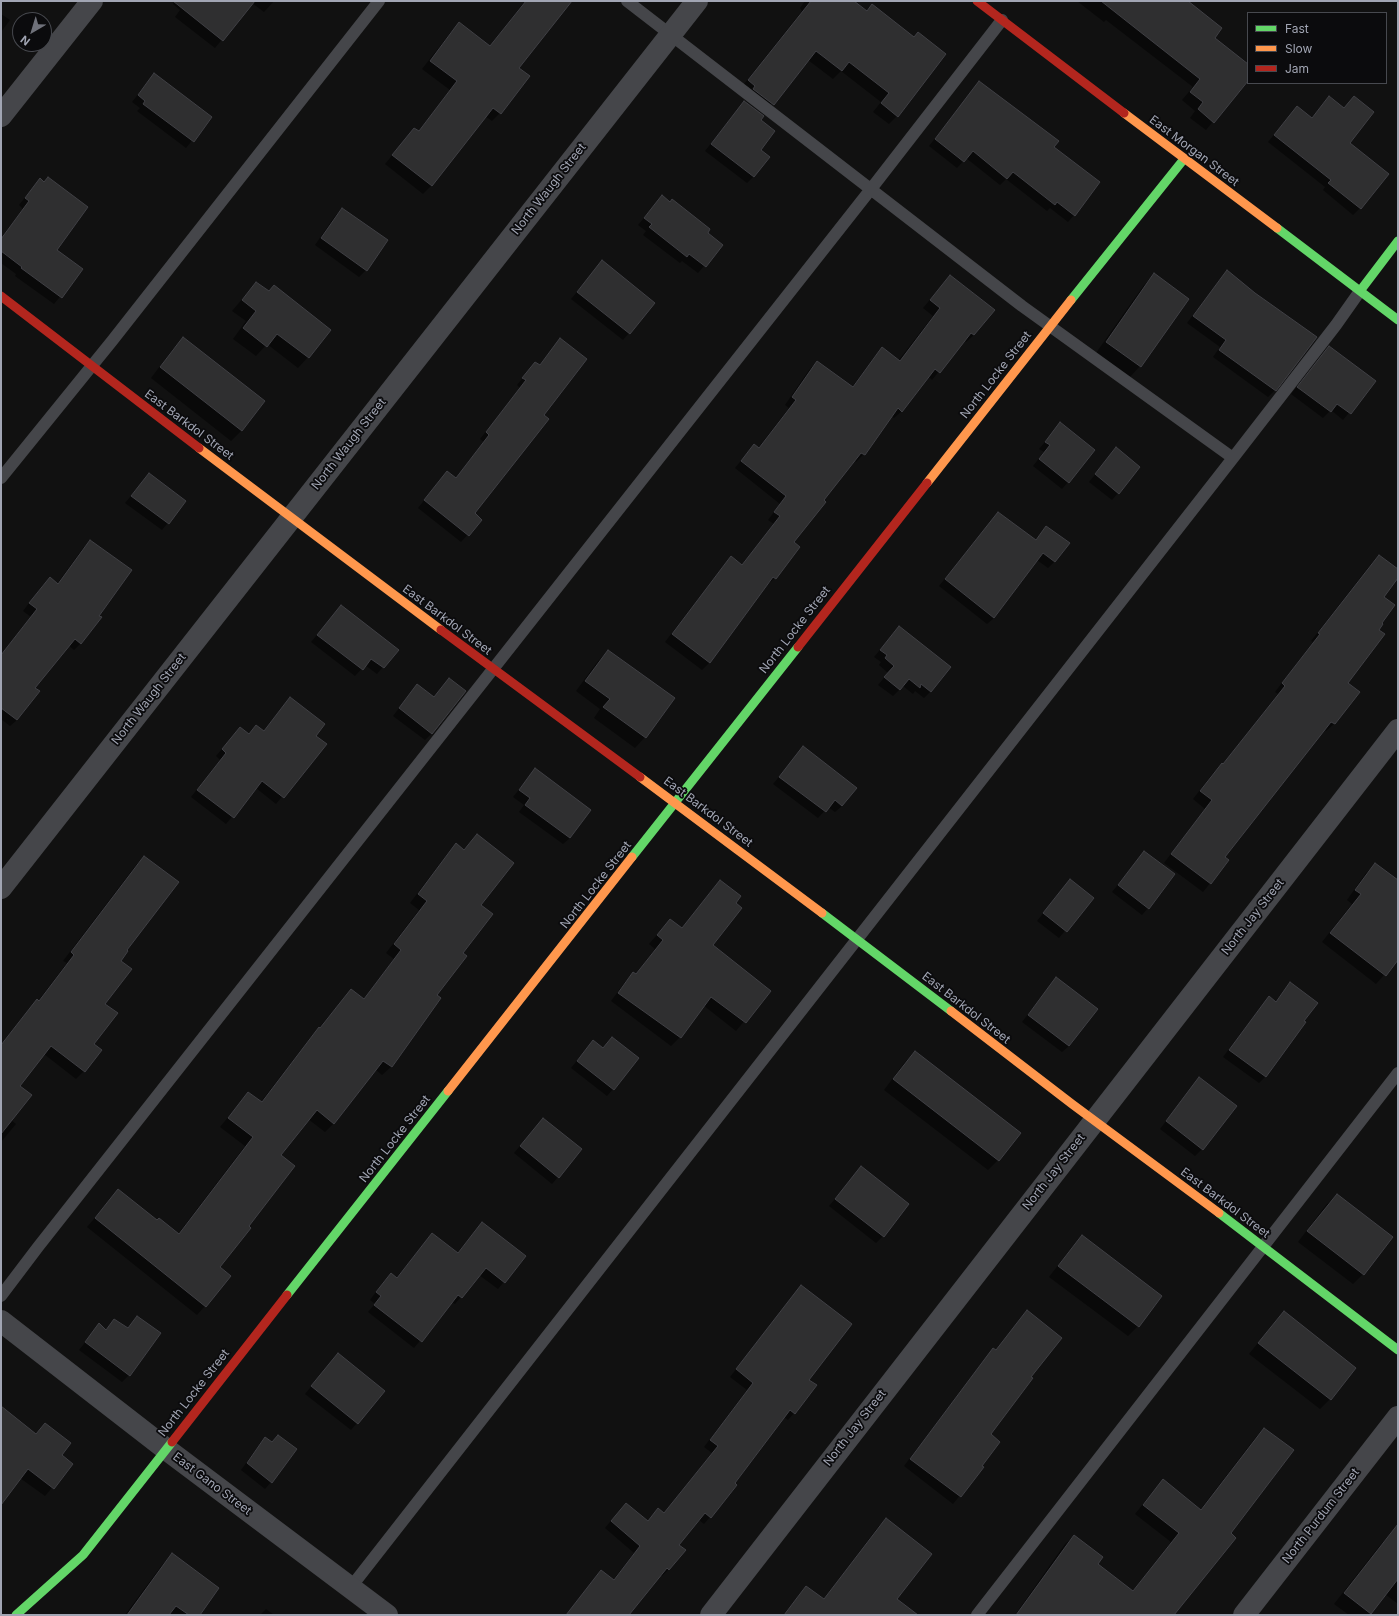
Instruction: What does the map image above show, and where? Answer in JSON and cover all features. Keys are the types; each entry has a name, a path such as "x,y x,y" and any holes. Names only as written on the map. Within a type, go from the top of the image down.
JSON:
{"street":[{"path":"1,116 92,1"},
{"name":"North Waugh Street","path":"1,888 697,1"},
{"name":"East Morgan Street","path":"977,1 1398,320"},
{"name":"North Locke Street","path":"16,1615 83,1555 614,882 674,802 1050,326 1184,159"},
{"path":"1360,291 1398,241"},
{"name":"East Barkdol Street","path":"1,296 291,518 856,938 1094,1121 1263,1246 1398,1350"},
{"name":"North Jay Street","path":"711,1615 1398,730"},
{"name":"East Gano Street","path":"1,1321 166,1449 387,1615"},
{"name":"North Purdum Street","path":"1244,1615 1398,1416"}],"lane":[{"path":"1,478 91,365 112,341 380,1"},
{"path":"627,1 1050,326 1233,458"},
{"path":"1,1296 47,1235 1002,20"},
{"path":"351,1587 856,938 1233,458 1336,325 1360,291"},
{"path":"977,1615 1398,1073"}],"building":[{"path":"173,1 255,1 223,41"},
{"path":"526,1 572,1 519,68 530,76 501,114 493,108 432,186 392,155 414,128 419,131 457,81 430,61 459,22 490,46"},
{"path":"811,1 854,1 867,11 872,4 914,37 918,32 946,54 898,117 881,103 889,93 849,62 842,71 816,51 774,105 753,89 755,86 748,80"},
{"path":"1101,1 1188,1 1222,28 1215,38 1247,63 1247,82 1214,123 1198,109 1203,102 1190,92 1200,79"},
{"path":"154,73 212,117 194,142 143,104 145,101 138,95"},
{"path":"979,81 1059,141 1054,147 1100,182 1075,216 1057,202 1055,205 1013,172 1007,179 973,151 964,162 935,139"},
{"path":"1329,96 1344,108 1354,96 1374,112 1350,143 1389,174 1361,209 1328,183 1331,180 1274,135 1297,106 1312,118"},
{"path":"744,101 764,116 761,120 775,131 761,150 770,157 754,177 711,144"},
{"path":"48,177 88,207 57,250 83,269 62,298 21,268 22,267 1,251 1,239 29,201 25,198 40,178 44,182"},
{"path":"662,195 670,202 672,199 710,229 708,233 723,245 706,267 689,254 687,257 649,227 652,224 644,218"},
{"path":"342,208 388,240 367,271 321,238"},
{"path":"602,260 655,303 630,334 577,292"},
{"path":"1227,270 1255,293 1317,337 1276,391 1219,350 1226,340 1193,316"},
{"path":"1154,273 1189,299 1141,367 1106,342"},
{"path":"950,275 995,310 974,335 971,333 940,373 935,369 902,412 898,408 865,455 861,453 824,500 826,502 794,542 800,547 776,579 773,577 710,663 672,634 731,556 742,565 780,516 774,512 786,496 741,461 754,444 759,448 796,400 792,397 817,361 853,387 882,347 900,361 940,308 930,300"},
{"path":"256,282 269,291 274,285 331,330 309,358 277,334 267,347 243,328 256,311 242,300"},
{"path":"183,337 265,401 242,431 160,367"},
{"path":"560,338 587,359 544,415 549,419 475,513 482,520 469,536 424,500 447,471 456,478 489,435 486,432 526,380 522,378 535,362 540,365"},
{"path":"1329,346 1376,381 1351,414 1337,404 1331,412 1297,387"},
{"path":"1060,422 1095,450 1069,483 1039,459 1050,445 1045,442"},
{"path":"1116,447 1140,467 1119,494 1095,474"},
{"path":"149,473 186,501 169,524 131,496"},
{"path":"998,512 1036,540 1046,526 1070,543 1055,562 1043,553 994,618 945,579"},
{"path":"90,540 132,570 99,616 102,617 81,644 75,639 35,688 40,691 17,720 1,708 1,655 37,609 29,603 50,577 58,584"},
{"path":"1379,555 1398,569 1398,578 1384,597 1395,605 1382,623 1383,624 1379,630 1385,634 1348,683 1360,692 1335,724 1331,722 1225,857 1229,860 1211,884 1171,854 1212,800 1200,791 1285,686 1282,683 1320,634 1318,633"},
{"path":"341,605 399,650 384,668 371,659 363,670 317,635"},
{"path":"899,626 951,667 931,692 921,684 920,688 909,679 900,690 884,677 894,666 885,658 887,655 880,650"},
{"path":"608,650 675,698 646,738 603,707 610,699 585,681"},
{"path":"449,678 466,691 432,734 399,708 417,684 434,697"},
{"path":"290,697 325,724 316,736 327,744 284,798 262,781 234,818 197,790 226,753 222,749 240,727 249,734 256,725 264,731"},
{"path":"803,746 857,788 842,806 835,800 826,812 779,777"},
{"path":"535,768 591,810 570,838 525,805 530,798 519,790"},
{"path":"477,834 514,863 481,905 493,914 463,953 467,956 437,995 441,998 392,1067 383,1061 334,1124 317,1110 281,1155 295,1166 249,1226 251,1228 220,1267 231,1276 206,1307 95,1218 118,1189 157,1220 159,1218 179,1234 253,1137 228,1118 248,1092 262,1102 319,1027 320,1028 351,989 364,999 401,950 394,944 427,901 418,894 456,843 464,850"},
{"path":"1144,851 1175,874 1149,909 1118,885"},
{"path":"144,856 179,882 127,950 128,951 121,961 132,969 105,1004 118,1013 94,1044 102,1050 85,1072 51,1046 20,1086 32,1095 1,1134 1,1045 37,999 39,1001 74,955 71,952"},
{"path":"1375,863 1398,880 1398,960 1386,976 1330,933 1361,894 1355,890"},
{"path":"1070,879 1094,898 1067,932 1043,913"},
{"path":"720,880 741,896 736,903 742,908 713,945 771,991 746,1023 711,997 681,1038 618,993 633,972 636,974 663,940 657,935 670,919 682,928"},
{"path":"1056,977 1098,1009 1069,1046 1028,1015"},
{"path":"1290,982 1318,1003 1266,1077 1229,1050 1269,996 1276,1002"},
{"path":"612,1037 639,1058 614,1090 577,1061 593,1040 603,1048"},
{"path":"915,1051 1021,1133 999,1161 893,1079"},
{"path":"1199,1077 1237,1106 1203,1150 1166,1121"},
{"path":"543,1118 582,1149 559,1178 520,1146"},
{"path":"861,1166 909,1204 884,1237 835,1199"},
{"path":"1337,1194 1393,1237 1364,1275 1307,1231"},
{"path":"482,1222 526,1256 505,1283 486,1268 462,1298 458,1295 422,1342 374,1305 381,1296 376,1292 391,1273 397,1278 432,1233 458,1253"},
{"path":"1082,1235 1162,1296 1139,1327 1058,1266"},
{"path":"801,1285 852,1324 809,1380 817,1385 795,1414 790,1410 735,1483 737,1485 711,1518 705,1513 679,1545 686,1550 669,1570 667,1568 629,1615 566,1615 601,1570 614,1580 640,1546 611,1521 626,1503 648,1521 658,1508 664,1513 718,1446 710,1440 753,1383 736,1369"},
{"path":"1027,1310 1062,1338 1031,1377 1033,1378 991,1434 1000,1442 982,1466 984,1467 961,1497 910,1459 993,1348 996,1350"},
{"path":"1284,1311 1356,1368 1331,1400 1258,1343"},
{"path":"137,1316 161,1333 130,1376 85,1342 99,1323 106,1330 114,1319 128,1328"},
{"path":"338,1353 385,1391 358,1424 311,1386"},
{"path":"1,1406 36,1434 45,1423 71,1443 62,1455 73,1464 54,1489 28,1469 1,1505"},
{"path":"1264,1428 1294,1450 1231,1533 1236,1538 1174,1615 1016,1615 1074,1535 1103,1557 1098,1564 1133,1591 1179,1533 1143,1505 1163,1479 1201,1510"},
{"path":"278,1435 297,1449 272,1483 247,1463 265,1437 272,1442"},
{"path":"886,1518 932,1554 897,1599 918,1615 784,1615 806,1586 824,1599"},
{"path":"1398,1524 1398,1579 1371,1614 1344,1593"},
{"path":"172,1553 219,1588 200,1615 189,1615 176,1606 169,1615 127,1615"}],"traffic: fast":[{"path":"1071,300 1184,159"},
{"path":"1277,228 1398,320"},
{"path":"1360,291 1398,241"},
{"path":"632,857 798,647"},
{"path":"822,913 951,1011"},
{"path":"287,1295 448,1091"},
{"path":"1219,1213 1398,1350"},
{"path":"16,1615 83,1555 172,1442"}],"traffic: slow":[{"path":"1124,113 1277,228"},
{"path":"927,483 1071,300"},
{"path":"199,448 441,630"},
{"path":"640,777 822,913"},
{"path":"448,1091 632,857"},
{"path":"951,1011 1072,1104 1219,1213"}],"traffic: jam":[{"path":"977,1 1124,113"},
{"path":"1,296 199,448"},
{"path":"798,647 927,483"},
{"path":"441,630 640,777"},
{"path":"172,1442 287,1295"}]}
